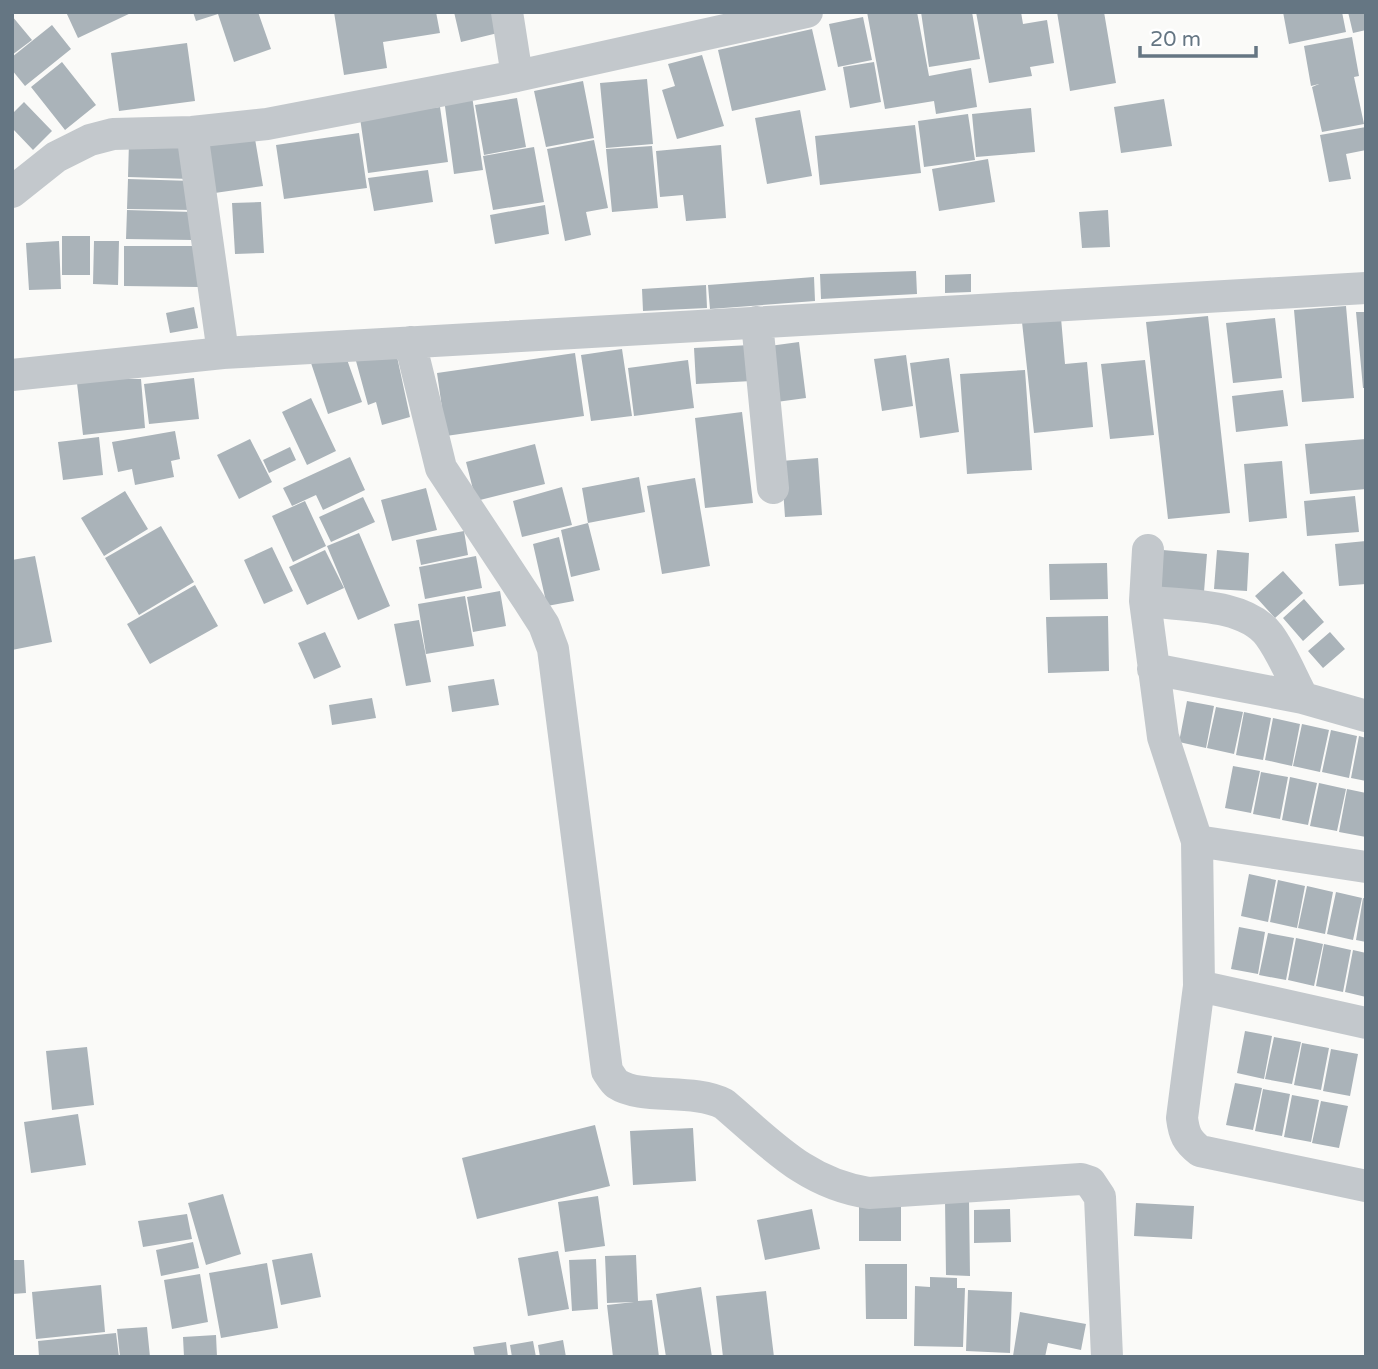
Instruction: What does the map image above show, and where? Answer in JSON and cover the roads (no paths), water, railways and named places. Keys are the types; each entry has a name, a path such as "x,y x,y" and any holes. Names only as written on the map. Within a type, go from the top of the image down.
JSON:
{"street":[{"path":"507,12 517,76"},
{"path":"12,192 56,156 90,140 113,134 192,132 267,124 517,76 807,12"},
{"path":"192,132 223,353"},
{"path":"12,375 223,353 1366,288"},
{"path":"757,322 773,488"},
{"path":"410,342 441,468 544,625 553,649 607,1071 617,1084 633,1090 708,1096 724,1104 804,1172 841,1189 869,1193 1082,1179 1090,1182 1100,1196 1107,1357"},
{"path":"1148,550 1145,601 1163,737 1197,841 1199,986 1181,1118 1188,1142 1200,1151 1366,1186"},
{"path":"1145,601 1233,612 1249,619 1268,634 1303,698"},
{"path":"1153,669 1303,698 1366,716"},
{"path":"1197,841 1366,867"},
{"path":"1199,986 1366,1023"}]}
